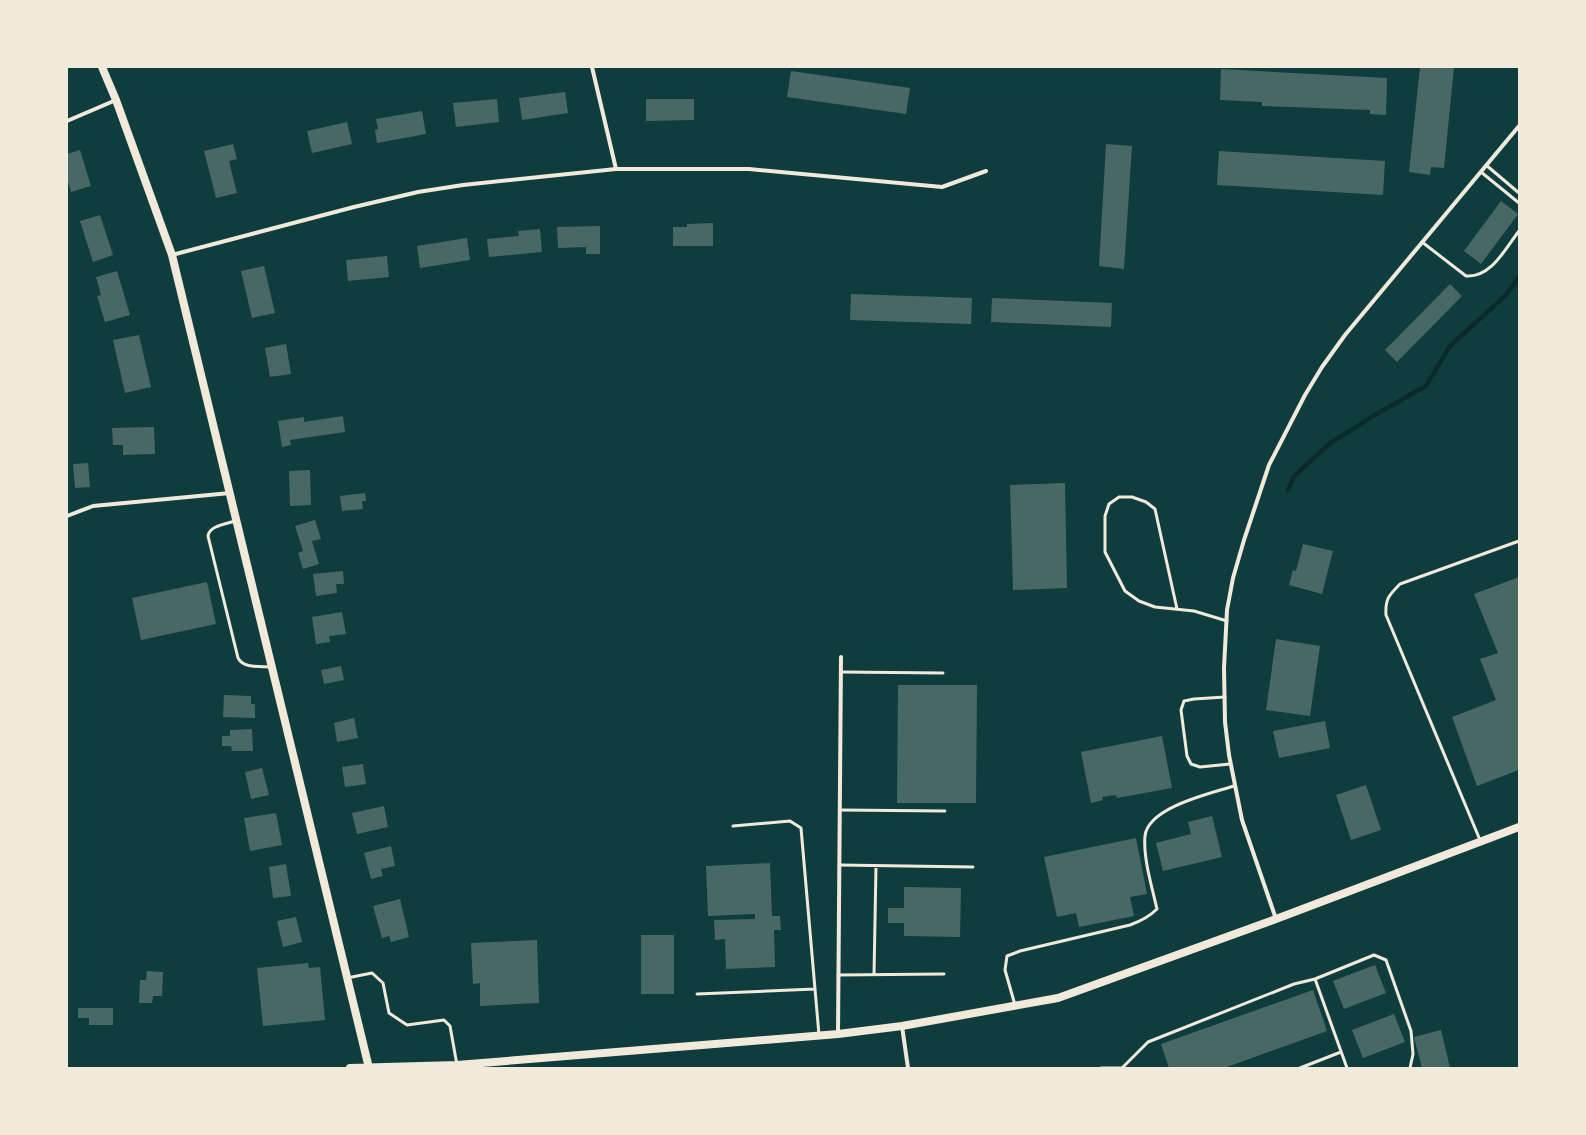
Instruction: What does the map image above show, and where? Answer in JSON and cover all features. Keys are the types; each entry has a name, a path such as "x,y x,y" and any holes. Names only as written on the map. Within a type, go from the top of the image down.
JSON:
{"main road":[{"path":"102,67 116,100 172,255 346,978 369,1067"},
{"path":"350,1068 457,1065 838,1034 902,1026 1058,998 1276,919 1519,827"}],"street":[{"path":"592,67 616,169"},
{"path":"67,120 116,100"},
{"path":"1276,919 1242,820 1230,764 1225,722 1224,668 1227,621 1233,578 1269,465 1305,395 1322,367 1345,335 1486,165 1518,129"},
{"path":"172,255 354,207 418,192 463,185 616,169 749,169 942,187 986,171"},
{"path":"67,516 93,506 230,494"},
{"path":"838,1034 841,657"},
{"path":"902,1026 908,1068"}],"lane":[{"path":"1486,165 1519,193"},
{"path":"1481,172 1519,203"},
{"path":"1422,242 1466,276 1474,277 1490,268 1519,231"},
{"path":"1177,609 1155,509 1146,502 1132,497 1119,497 1109,504 1105,516 1105,552 1125,591 1139,601 1155,607 1194,611 1227,621"},
{"path":"236,521 211,529 208,532 208,536 240,662 245,666 272,667"},
{"path":"1481,842 1386,616 1386,607 1389,595 1400,584 1519,541"},
{"path":"841,672 943,673"},
{"path":"1225,697 1184,701 1181,710 1187,756 1192,764 1200,768 1230,764"},
{"path":"1015,1005 1005,970 1007,956 1020,951 1130,925 1151,915 1157,909 1146,847 1145,835 1148,828 1161,815 1178,804 1234,786"},
{"path":"840,810 945,811"},
{"path":"733,826 790,821 801,828 819,1035"},
{"path":"839,865 973,867"},
{"path":"874,975 876,866"},
{"path":"1101,1068 1122,1068 1148,1042 1294,984 1315,979 1374,955 1386,960 1411,1031 1413,1054 1410,1068"},
{"path":"346,978 372,973 383,983 389,1013 407,1025 444,1020 450,1026 452,1031 457,1065"},
{"path":"838,975 944,974"},
{"path":"1315,979 1347,1068"},
{"path":"698,994 815,989"},
{"path":"1300,1068 1341,1052"}],"building":[{"path":"1420,67 1454,67 1444,168 1431,167 1430,175 1409,172"},
{"path":"1221,69 1387,78 1386,115 1370,114 1370,110 1262,106 1262,102 1220,100"},
{"path":"791,71 910,88 906,114 787,97"},
{"path":"565,92 568,113 522,120 519,98"},
{"path":"497,99 499,122 456,127 453,103"},
{"path":"646,99 694,99 694,120 646,121"},
{"path":"422,111 426,134 377,143 375,130 378,129 376,119"},
{"path":"347,122 352,144 312,153 307,131"},
{"path":"233,144 237,159 229,161 237,193 216,198 204,151"},
{"path":"1106,144 1132,146 1124,269 1099,266"},
{"path":"80,150 91,186 71,192 67,178 67,154"},
{"path":"1219,151 1385,161 1383,195 1217,185"},
{"path":"1501,201 1518,214 1481,264 1464,251"},
{"path":"100,215 113,255 93,262 80,221"},
{"path":"713,223 713,246 673,246 673,227 687,227 687,224"},
{"path":"600,226 600,254 586,254 586,247 558,248 557,227"},
{"path":"540,229 542,252 489,257 487,239 519,236 518,231"},
{"path":"467,238 470,260 420,268 417,246"},
{"path":"387,256 389,277 348,281 346,260"},
{"path":"264,266 275,313 252,318 241,271"},
{"path":"117,271 130,315 105,322 97,296 101,295 96,277"},
{"path":"1450,284 1462,296 1397,362 1385,350"},
{"path":"851,294 972,298 971,324 850,320"},
{"path":"992,298 1112,303 1111,327 991,322"},
{"path":"139,335 151,387 125,393 113,340"},
{"path":"286,344 291,374 270,377 265,348"},
{"path":"343,416 345,432 290,440 291,445 282,447 278,421 304,417 304,422"},
{"path":"154,427 155,454 123,455 123,445 113,445 112,428"},
{"path":"88,463 90,487 75,488 73,464"},
{"path":"310,470 311,505 290,506 289,471"},
{"path":"1065,483 1067,588 1013,590 1010,485"},
{"path":"365,493 366,501 362,501 363,509 342,511 340,496"},
{"path":"315,520 321,539 312,541 319,564 303,569 298,553 303,551 295,526"},
{"path":"1303,544 1333,551 1322,594 1289,585 1293,570 1296,571"},
{"path":"343,571 344,584 336,584 337,593 316,596 313,574"},
{"path":"1519,577 1519,770 1477,786 1452,717 1496,700 1480,659 1498,653 1474,594"},
{"path":"207,582 216,624 141,640 132,598"},
{"path":"342,612 346,634 329,636 330,642 316,644 312,617"},
{"path":"1276,639 1320,646 1310,716 1266,710"},
{"path":"341,666 344,680 324,684 321,670"},
{"path":"898,685 977,685 976,803 897,803"},
{"path":"224,695 251,696 251,704 255,704 255,718 223,717"},
{"path":"354,718 358,738 337,742 334,723"},
{"path":"1325,721 1330,748 1279,758 1273,731"},
{"path":"252,729 253,751 232,751 231,746 222,746 222,736 230,736 230,730"},
{"path":"1162,736 1172,788 1117,798 1116,795 1102,797 1103,800 1091,803 1081,752"},
{"path":"363,764 366,784 345,787 342,767"},
{"path":"262,768 269,795 251,799 245,772"},
{"path":"1366,785 1381,830 1351,840 1336,795"},
{"path":"384,806 388,827 357,834 352,813"},
{"path":"276,813 282,845 250,851 244,818"},
{"path":"1212,816 1222,857 1163,871 1156,843 1191,834 1188,822"},
{"path":"1136,838 1147,894 1130,897 1134,916 1079,927 1076,913 1057,917 1044,857"},
{"path":"391,846 395,866 381,869 383,876 371,879 364,853"},
{"path":"770,863 772,916 780,916 781,930 774,930 775,967 726,969 725,939 715,940 714,920 755,919 755,914 708,916 706,866"},
{"path":"286,864 291,896 273,898 269,867"},
{"path":"904,887 961,888 960,937 904,936 904,923 888,923 888,908 904,908"},
{"path":"400,899 409,937 391,942 389,936 382,938 373,906"},
{"path":"296,917 302,942 283,947 277,921"},
{"path":"641,935 674,935 674,994 641,994"},
{"path":"537,940 539,1003 480,1006 480,983 473,984 471,943"},
{"path":"308,963 309,968 320,967 325,1020 263,1026 257,968"},
{"path":"1375,965 1386,993 1344,1009 1333,981"},
{"path":"147,971 163,972 162,996 153,996 152,1003 139,1003 140,980 146,980"},
{"path":"1313,990 1327,1031 1224,1068 1169,1068 1161,1044"},
{"path":"78,1008 113,1008 113,1025 89,1025 89,1018 78,1018"},
{"path":"1394,1014 1405,1042 1363,1058 1352,1030"},
{"path":"1441,1030 1450,1068 1422,1068 1414,1037"}],"waterway":[{"path":"1288,490 1294,476 1328,445 1371,417 1426,386 1450,346 1506,295 1519,277"}]}
